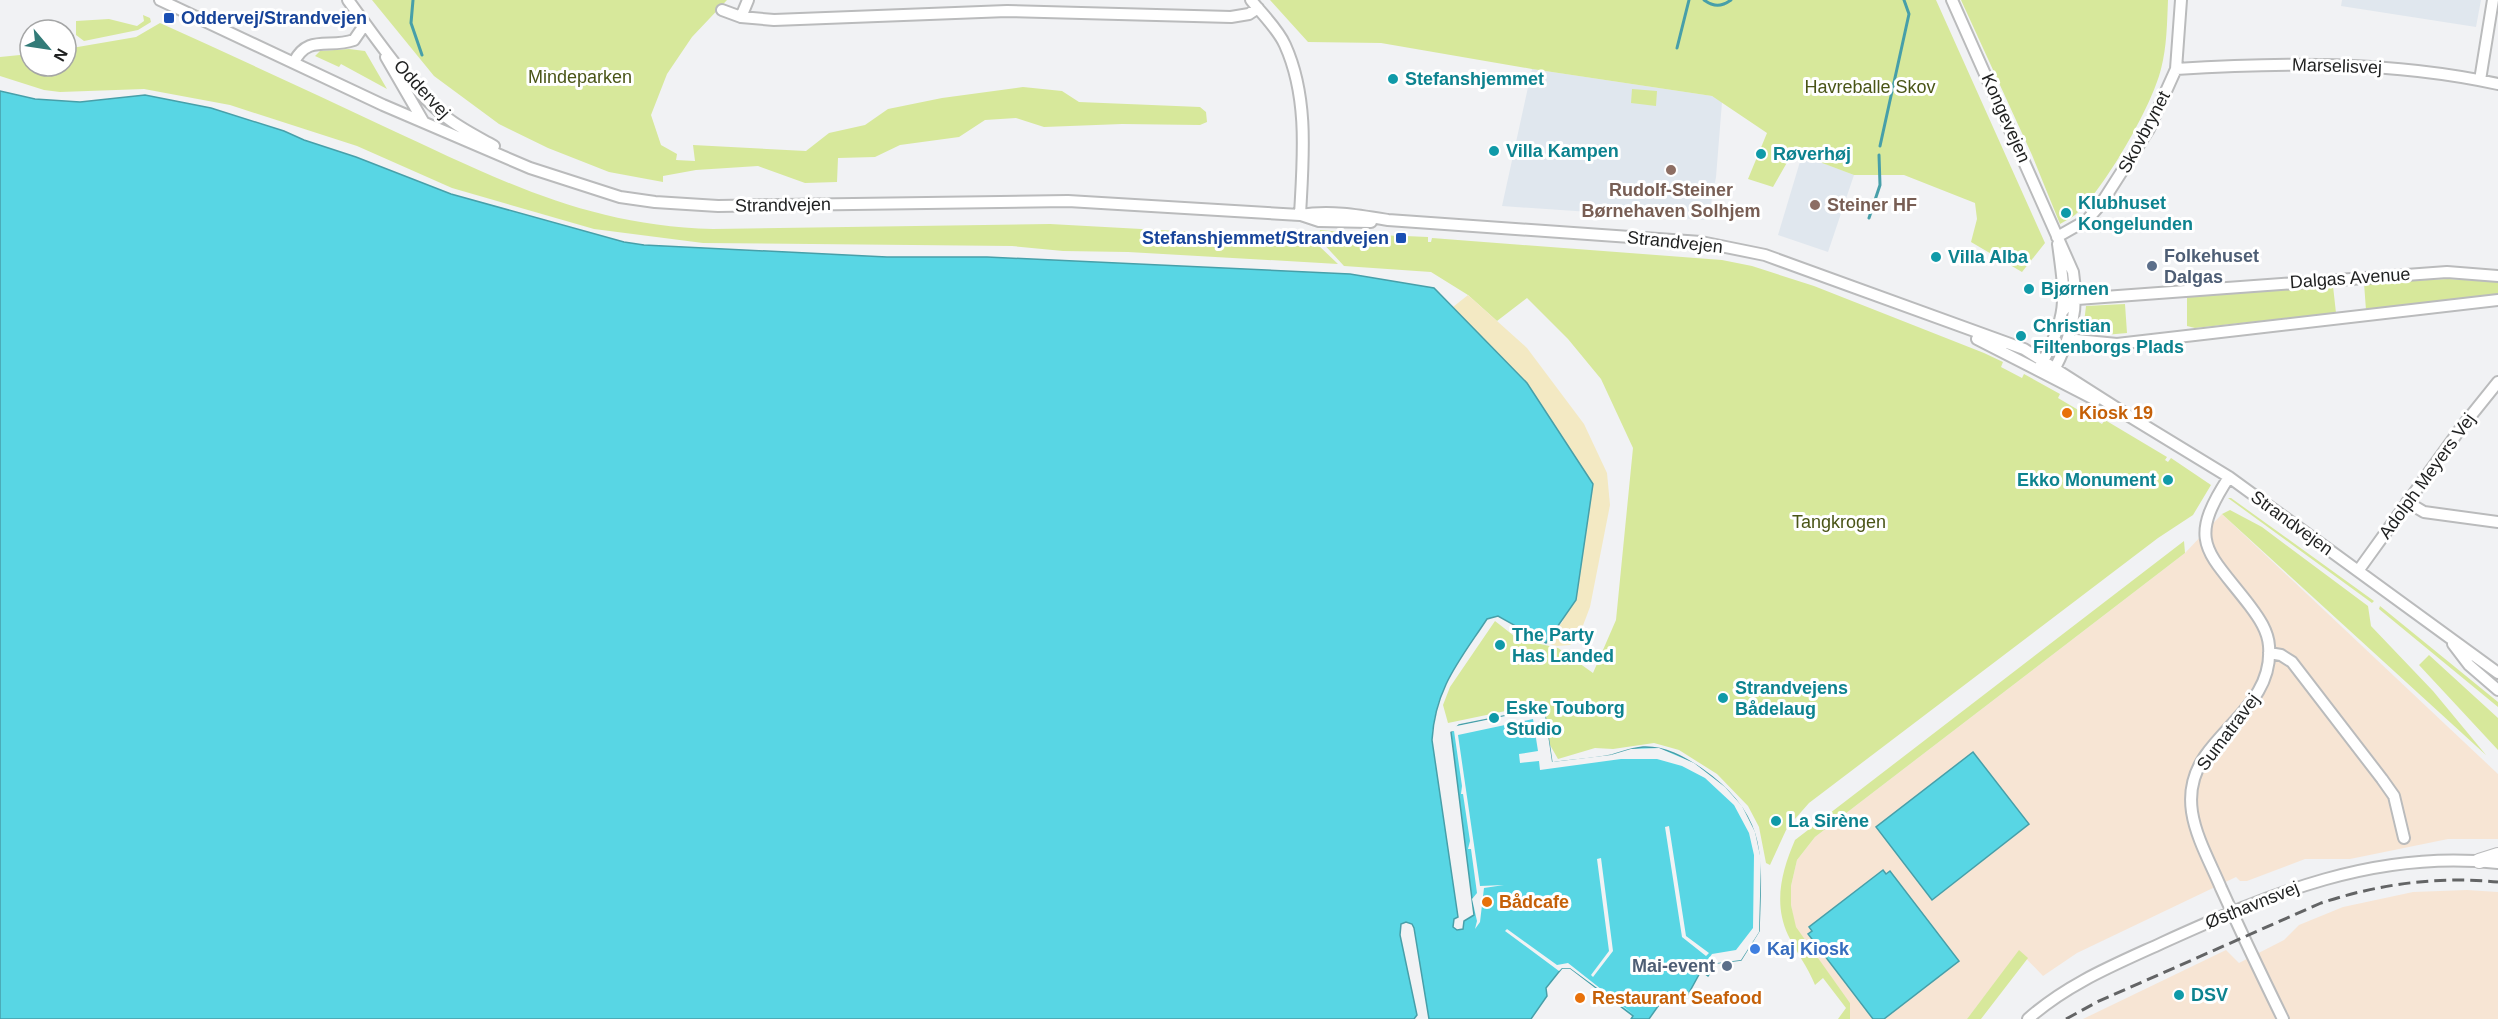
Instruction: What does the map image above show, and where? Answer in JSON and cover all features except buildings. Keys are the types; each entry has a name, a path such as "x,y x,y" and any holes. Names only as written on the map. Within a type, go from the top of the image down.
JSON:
{"main road":[{"path":"2479,861 2498,855"}],"street":[{"name":"Strandvejen","path":"160,0 530,168 620,196 687,205 1068,201 1300,215 1319,212 1353,214 1388,220 1710,243 1797,265 1949,324 2024,349 2043,360 2053,373"},
{"name":"Oddervej","path":"348,0 419,91 443,114 530,168"},
{"path":"741,17 748,0"},
{"name":"Kongevejen","path":"1952,0 2057,237"},
{"name":"Skovbrynet","path":"2057,237 2087,220 2116,183 2149,129 2176,69 2181,0"},
{"path":"2480,81 2493,0"},
{"path":"722,10 741,17 774,21 1008,6 1232,17 1249,14 1255,4 1284,43 1298,88 1303,128 1300,215"},
{"path":"294,62 299,53 309,45 354,40 365,24"},
{"name":"Oddervej","path":"379,41 399,83 423,121"},
{"name":"Marselisvej","path":"2176,69 2354,65 2405,69 2498,84"},
{"path":"2053,373 2068,343 2077,299 2073,272 2066,251 2057,237"},
{"path":"2038,371 2057,333 2063,311 2057,237"},
{"name":"Dalgas Avenue","path":"2077,299 2447,272 2498,276"},
{"path":"2063,311 2070,302 2077,299"},
{"name":"Dalgas Avenue","path":"2068,343 2076,340 2117,344 2498,300"},
{"name":"Strandvejen","path":"1949,324 2038,371 2053,373 2229,477 2498,673"},
{"name":"Adolph Meyers Vej","path":"2358,571 2498,382"},
{"name":"Sumatravej","path":"2229,477 2207,514 2205,536 2213,558 2265,628 2270,653 2261,689 2249,707 2205,756 2194,777 2191,793 2192,812 2202,843 2232,912 2283,1019"},
{"path":"2407,502 2424,512 2498,522"},
{"name":"Strandvejen","path":"2449,639 2469,665 2498,690"},
{"path":"2270,653 2281,655 2292,662 2382,779 2394,796 2404,838"},
{"name":"Østhavnsvej","path":"2028,1019 2046,1003 2089,976 2301,884 2355,870 2418,861 2498,863"}],"shaded area":[{"path":"2342,0 2481,0 2476,27 2341,6"},
{"path":"1532,69 1712,96 1722,102 1716,177 1708,220 1502,206"},
{"name":"Steiner HF","path":"1802,155 1854,175 1828,252 1778,235"},
{"path":"2222,514 2498,774 2498,839 2448,839 2350,859 2305,859 2247,881 2240,881 2236,877 2077,953 2043,976 2019,951 1967,1019 1850,1019 1850,1003 1795,927 1791,905 1791,886 1797,860 1815,837 2185,553"},
{"path":"2467,890 2498,892 2498,1019 2083,1019 2226,950 2239,963 2284,940 2299,925 2343,907 2413,892"}],"green space":[{"name":"Mindeparken","path":"372,0 727,0 692,37 667,74 651,115 661,145 677,154 676,160 695,161 693,145 806,151 829,133 865,125 888,109 942,98 1023,87 1062,91 1079,102 1200,107 1206,112 1207,122 1200,125 1122,124 1044,127 1016,118 985,120 959,137 900,145 875,157 838,158 837,182 805,183 758,166 696,170 663,176 663,182 609,172 548,148 499,124 434,76"},
{"name":"Havreballe Skov","path":"1270,0 1936,0 2045,243 2022,272 1971,242 1977,219 1975,203 1904,175 1854,175 1793,152 1773,187 1748,179 1767,133 1712,96 1381,43 1308,42"},
{"path":"1961,0 2168,0 2163,60 2148,104 2113,168 2087,203 2075,215 2060,224 2032,155"},
{"path":"143,15 150,18 151,22 138,30 84,41 78,36 78,21 109,19 137,26 144,21"},
{"path":"160,23 503,181 582,209 623,219 667,226 713,229 1050,224 1251,235 1292,244 1317,244 1338,264 1128,252 1063,251 1012,246 703,243 594,229 452,188 357,146 230,105 144,89 60,92 44,90 0,76 0,57 18,55 18,78 78,78 78,47 136,37"},
{"path":"349,49 365,51 387,89 341,64 339,67 315,56 320,51"},
{"path":"1632,89 1657,91 1656,106 1631,103"},
{"name":"Tangkrogen","path":"1320,230 1343,232 1343,237 1347,237 1347,232 1397,236 1397,240 1405,241 1405,236 1428,237 1428,242 1431,242 1432,238 1722,260 1752,266 1814,286 2003,362 2001,367 2022,378 2024,374 2060,394 2058,398 2102,424 2105,420 2167,457 2165,460 2168,462 2171,458 2211,485 2193,515 2158,538 1809,803 1787,828 1770,865 1766,863 1759,827 1748,806 1717,774 1679,750 1654,743 1613,749 1595,748 1558,759 1550,745 1544,703 1448,723 1443,705 1450,687 1495,621 1518,639 1558,648 1593,673 1616,620 1633,448 1601,379 1568,339 1527,298 1497,321 1468,295 1431,272 1344,266 1320,240"},
{"path":"2448,279 2498,282 2498,295 2366,310 2364,283"},
{"path":"2333,286 2336,313 2195,328 2187,326 2187,296"},
{"path":"2125,304 2127,333 2105,335 2083,331 2086,306"},
{"path":"2228,498 2231,498 2374,601 2372,603"},
{"path":"2230,510 2262,527 2368,606 2371,626 2433,691 2486,755 2222,514"},
{"path":"2184,541 2185,553 1815,837 1797,860 1791,886 1791,905 1796,927 1850,1003 1850,1019 1838,1019 1846,1008 1823,978 1815,985 1783,923 1781,887 1786,863 1795,840"},
{"path":"2380,606 2498,702 2498,707 2379,609"},
{"path":"2429,655 2498,718 2498,750 2419,665"},
{"path":"2019,950 2028,958 1981,1019 1967,1019"}],"sand":[{"path":"1468,295 1527,348 1584,424 1607,473 1610,505 1590,607 1579,636 1570,645 1557,646 1546,643 1563,621 1527,383 1453,307"}],"water":[{"path":"0,91 35,99 80,102 145,95 211,108 284,131 451,194 624,242 644,245 887,257 987,257 1350,274 1434,288 1527,383 1593,484 1576,600 1546,643 1498,616 1487,619 1451,675 1438,705 1432,740 1458,917 1454,919 1453,927 1457,930 1463,929 1464,921 1474,915 1451,732 1459,725 1544,708 1552,763 1651,747 1667,750 1681,757 1724,786 1750,822 1756,840 1760,860 1759,931 1741,960 1717,963 1708,976 1701,971 1685,1000 1661,1002 1649,1019 1631,1019 1633,1016 1570,968 1562,968 1546,988 1547,996 1531,1019 1429,1019 1414,928 1412,924 1406,922 1401,924 1400,935 1417,1015 1414,1019 0,1019"},
{"path":"1973,752 2029,824 1932,900 1876,827"},
{"path":"1883,870 1886,874 1890,871 1959,961 1884,1019 1873,1019 1808,934 1812,931 1809,927"}],"pier":[{"path":"1544,708 1552,762 1611,755 1631,749 1659,748 1694,763 1725,787 1742,806 1755,832 1761,860 1759,932 1741,960 1717,963 1711,972 1703,967 1712,954 1736,950 1753,928 1754,855 1749,833 1734,805 1705,778 1682,766 1657,759 1621,759 1540,770 1539,761 1520,763 1519,754 1538,751 1533,719 1458,735 1480,886 1504,885 1484,888 1480,922 1475,929 1477,921 1472,899 1477,893 1471,849 1468,849 1470,841 1463,794 1461,794 1462,786 1454,731 1448,732 1452,727"},
{"path":"1669,826 1686,936 1709,953 1706,956 1682,937 1665,827"},
{"path":"1601,858 1613,951 1593,977 1591,975 1609,951 1597,859"},
{"path":"1507,929 1557,965 1568,963 1634,1015 1570,968 1562,968 1559,971 1505,931"}],"waterway":[{"path":"413,0 411,23 422,55"},
{"path":"1677,48 1689,0"},
{"path":"1704,0 1718,5 1731,0"},
{"path":"1880,146 1909,14 1904,0"},
{"path":"1869,218 1880,185 1879,155"}],"railway":[{"path":"2066,1019 2097,1002 2321,903 2343,896 2386,886 2430,881 2498,882"}],"place":[{"name":"Oddervej/Strandvejen","path":"169,18"},
{"name":"Stefanshjemmet","path":"1393,79"},
{"name":"Villa Kampen","path":"1494,151"},
{"name":"Røverhøj","path":"1761,154"},
{"name":"Rudolf-Steiner Børnehaven Solhjem","path":"1671,170"},
{"name":"Steiner HF","path":"1815,205"},
{"name":"Klubhuset Kongelunden","path":"2066,213"},
{"name":"Stefanshjemmet/Strandvejen","path":"1401,238"},
{"name":"Villa Alba","path":"1936,257"},
{"name":"Folkehuset Dalgas","path":"2152,266"},
{"name":"Bjørnen","path":"2029,289"},
{"name":"Christian Filtenborgs Plads","path":"2021,336"},
{"name":"Kiosk 19","path":"2067,413"},
{"name":"Ekko Monument","path":"2168,480"},
{"name":"The Party Has Landed","path":"1500,645"},
{"name":"Strandvejens Bådelaug","path":"1723,698"},
{"name":"Eske Touborg Studio","path":"1494,718"},
{"name":"La Sirène","path":"1776,821"},
{"name":"Bådcafe","path":"1487,902"},
{"name":"Kaj Kiosk","path":"1755,949"},
{"name":"Mai-event","path":"1727,966"},
{"name":"DSV","path":"2179,995"},
{"name":"Restaurant Seafood","path":"1580,998"}]}
